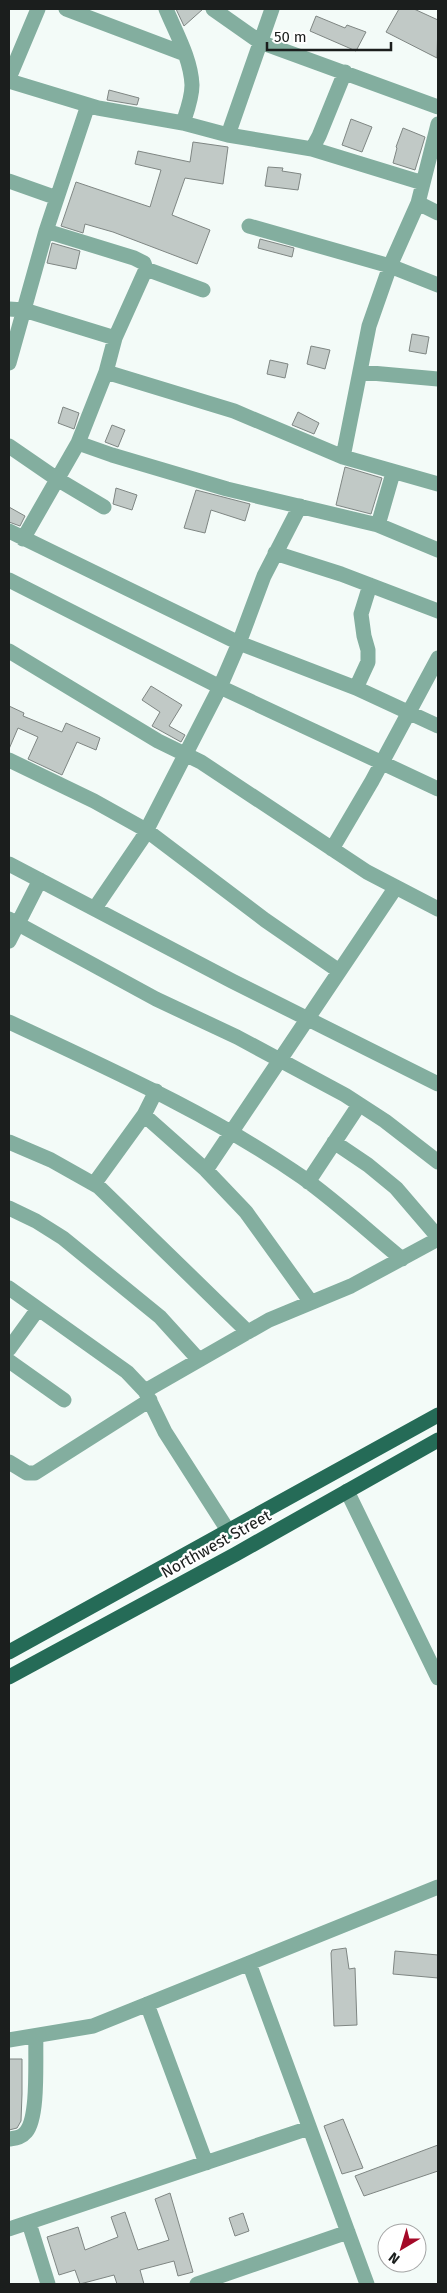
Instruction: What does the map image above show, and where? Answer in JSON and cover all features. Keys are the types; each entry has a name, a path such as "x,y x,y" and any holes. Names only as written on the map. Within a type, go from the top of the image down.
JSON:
{"main road":[{"name":"Northwest Street","path":"9,1652 438,1415"},
{"name":"Northwest Street","path":"9,1677 438,1440"}],"street":[{"path":"38,9 9,80 88,105 183,123 228,135 312,148 423,183"},
{"path":"66,9 185,54"},
{"path":"166,9 185,54 192,84 183,123"},
{"path":"213,9 260,42 438,107"},
{"path":"228,135 272,9"},
{"path":"312,148 319,136 345,72"},
{"path":"9,363 46,231 88,105"},
{"path":"343,457 369,326 390,266 418,203 438,124"},
{"path":"9,181 57,198"},
{"path":"418,203 438,212"},
{"path":"248,226 390,266 438,285"},
{"path":"23,538 78,443 106,372 115,338 146,269 144,263 134,258 46,231"},
{"path":"146,269 203,290"},
{"path":"9,309 24,310 115,338"},
{"path":"106,372 234,411 343,457 393,473 438,484"},
{"path":"360,372 438,379"},
{"path":"78,443 227,489 378,525 438,550"},
{"path":"9,446 57,479 104,507"},
{"path":"378,525 393,473"},
{"path":"94,908 146,830 220,686 240,643 264,576 300,506"},
{"path":"9,531 240,643 356,688 438,726"},
{"path":"275,553 370,585 438,611"},
{"path":"9,580 220,686 438,789"},
{"path":"356,688 368,662 368,650 361,614 370,585"},
{"path":"9,651 158,741 222,774 332,849 396,887 438,909"},
{"path":"332,849 382,762 438,658"},
{"path":"9,760 94,801 146,830 265,920 339,971"},
{"path":"9,864 232,981 438,1084"},
{"path":"9,941 13,921 40,880"},
{"path":"206,1170 278,1060 396,887"},
{"path":"13,921 156,999 237,1037 359,1105 385,1121 438,1162"},
{"path":"9,1022 156,1091 231,1132 308,1182 402,1259"},
{"path":"94,1184 144,1115 156,1091"},
{"path":"308,1182 359,1105"},
{"path":"144,1115 206,1170 246,1212 310,1302"},
{"path":"9,1142 51,1160 94,1184 248,1332"},
{"path":"9,1462 27,1473 35,1473 199,1360 284,1312 351,1286 438,1238 396,1188 368,1165 334,1142"},
{"path":"9,1208 36,1221 62,1238 160,1317 199,1360"},
{"path":"9,1288 127,1372 147,1396 165,1432 229,1532"},
{"path":"9,1349 38,1309"},
{"path":"9,1361 64,1400"},
{"path":"347,1491 438,1678"},
{"path":"22,2038 93,2026 438,1887"},
{"path":"249,1963 367,2284"},
{"path":"147,2004 206,2163"},
{"path":"9,2027 22,2038 34,2118 27,2131 21,2137 9,2139"},
{"path":"9,2229 309,2128"},
{"path":"29,2223 48,2284"},
{"path":"197,2284 348,2232"}],"building":[{"path":"176,9 203,9 184,26"},
{"path":"399,9 414,9 438,20 437,58 386,32"},
{"path":"316,16 345,28 347,25 366,32 356,51 310,31"},
{"path":"109,90 139,98 137,105 107,100"},
{"path":"351,119 372,127 362,152 342,145"},
{"path":"403,128 425,137 415,170 393,163 396,147"},
{"path":"193,142 228,147 223,184 185,178 172,215 210,230 197,264 113,232 85,224 83,233 61,226 76,182 150,207 161,170 135,164 138,151 190,162"},
{"path":"268,167 283,168 282,171 301,174 298,190 265,186"},
{"path":"260,239 294,248 292,257 258,248"},
{"path":"52,243 80,251 76,269 47,263"},
{"path":"412,334 429,337 426,354 409,351"},
{"path":"311,346 330,350 325,369 307,364"},
{"path":"270,360 288,364 285,378 267,374"},
{"path":"63,407 79,413 74,429 58,423"},
{"path":"298,412 319,423 314,434 292,425"},
{"path":"112,425 125,430 118,447 105,442"},
{"path":"345,467 382,478 371,514 336,505"},
{"path":"116,488 137,495 132,510 113,504"},
{"path":"196,490 250,504 245,521 211,510 205,533 184,528"},
{"path":"9,507 25,516 20,526 9,522"},
{"path":"151,686 182,705 169,726 185,735 181,742 152,726 160,712 142,700"},
{"path":"9,706 24,713 23,716 62,732 66,723 100,738 96,750 77,742 62,775 28,759 38,737 18,728 9,749"},
{"path":"346,1948 349,1969 355,1968 357,2025 334,2026 331,1953 332,1950"},
{"path":"395,1951 438,1955 438,1978 393,1974"},
{"path":"9,2059 22,2059 22,2094 21,2121 17,2128 9,2130"},
{"path":"343,2119 363,2168 342,2174 324,2126"},
{"path":"438,2145 438,2171 364,2196 355,2176"},
{"path":"170,2193 193,2272 178,2276 174,2261 140,2270 144,2284 117,2284 114,2275 80,2284 75,2270 59,2275 47,2237 78,2227 85,2250 118,2237 111,2217 125,2212 138,2250 169,2240 155,2199"},
{"path":"243,2213 249,2231 235,2236 229,2218"}]}
